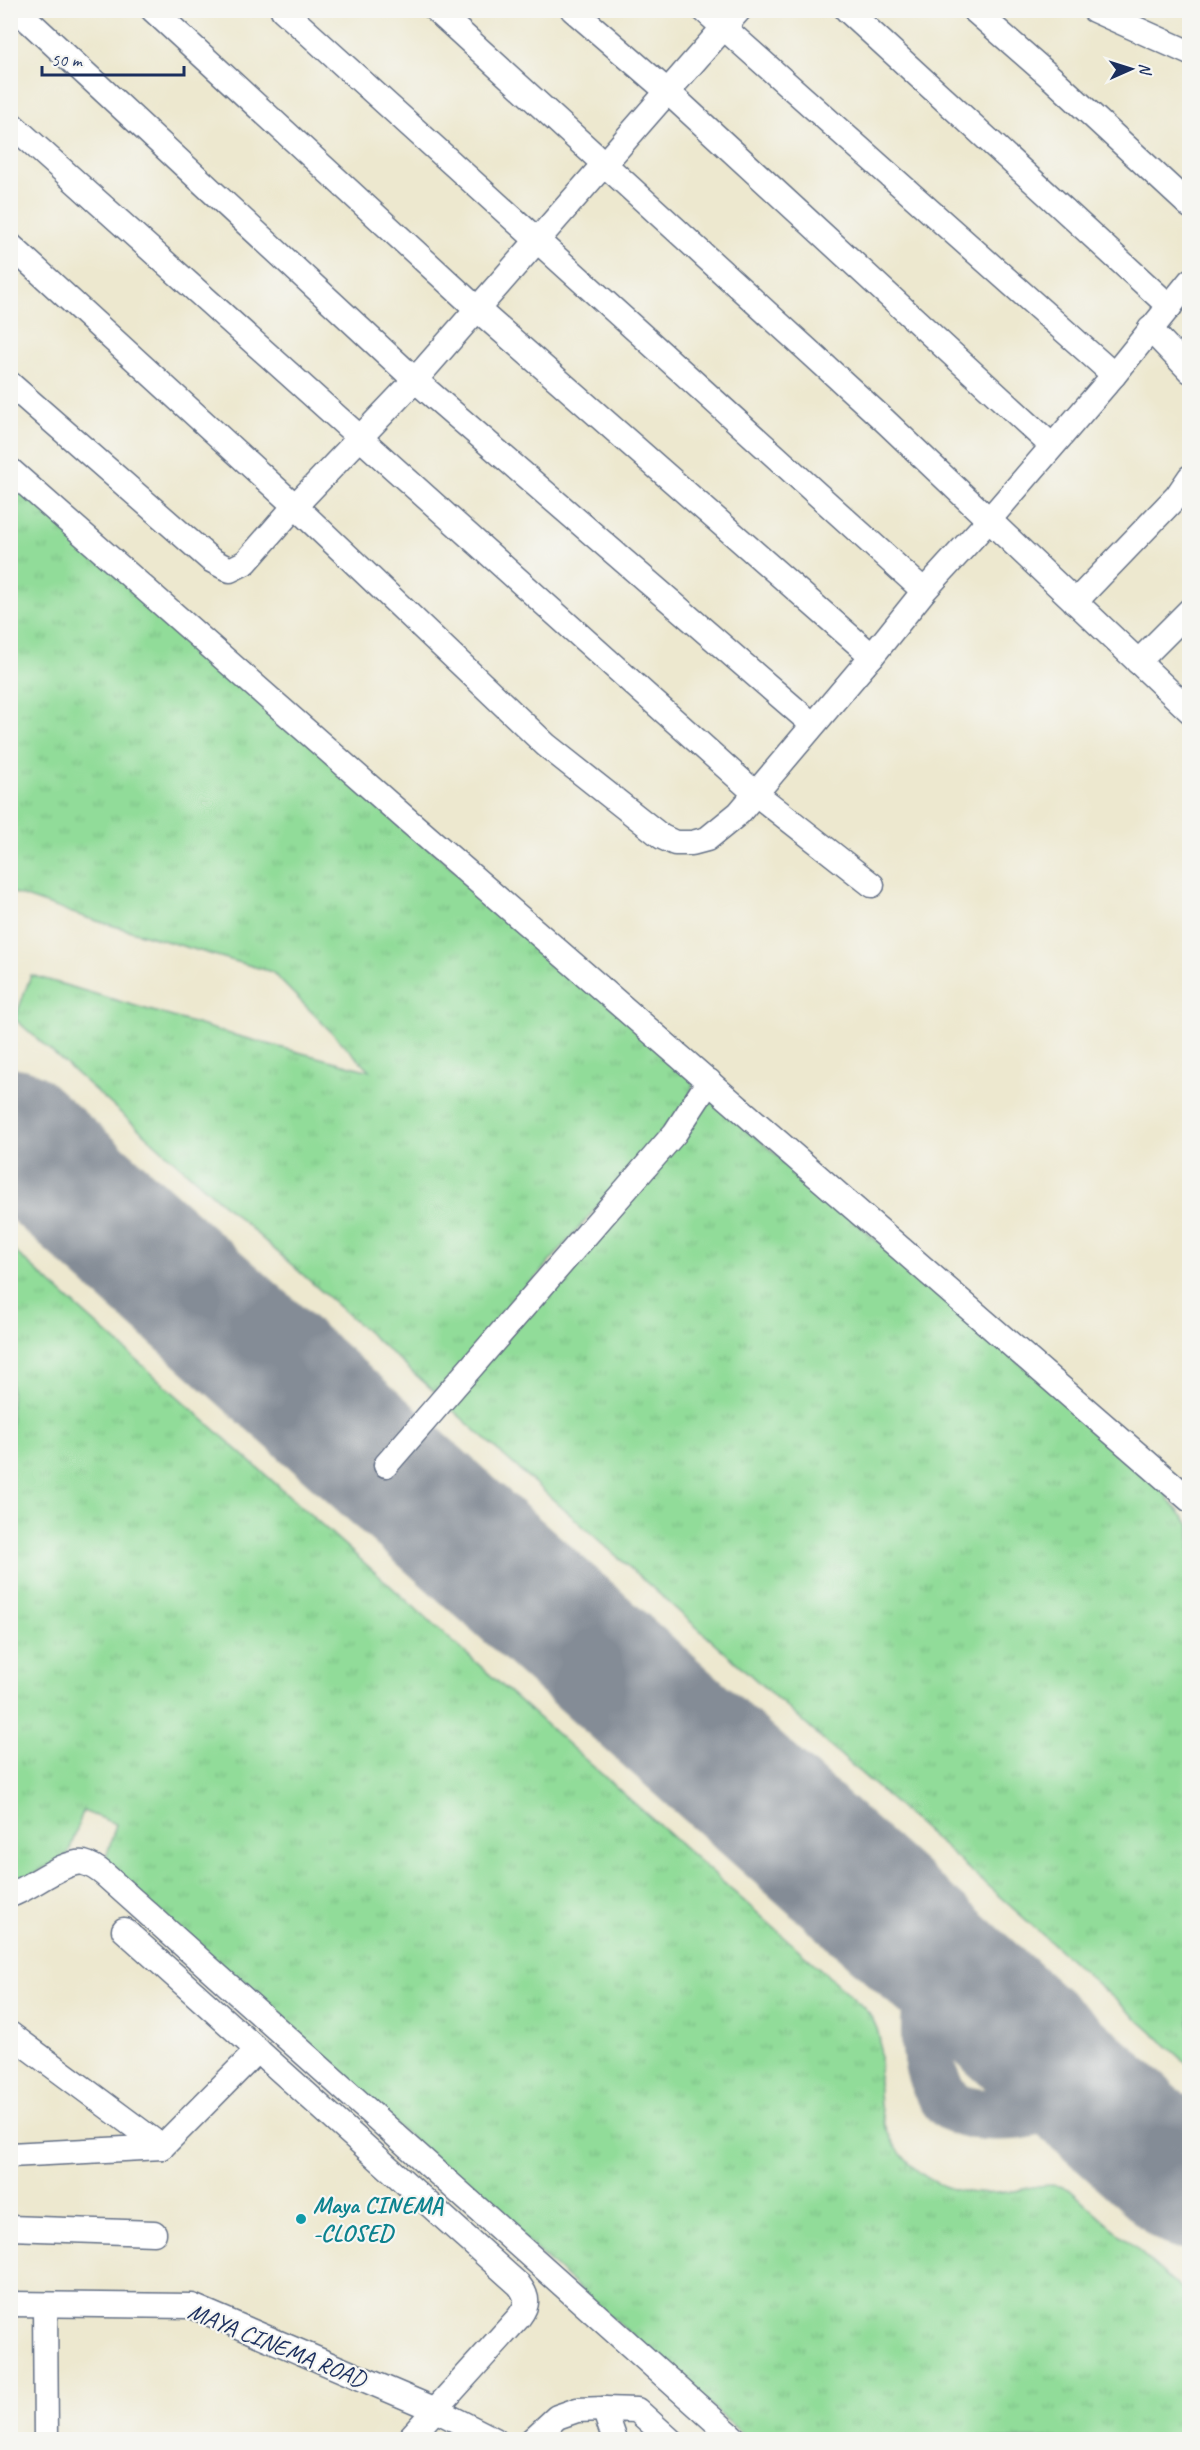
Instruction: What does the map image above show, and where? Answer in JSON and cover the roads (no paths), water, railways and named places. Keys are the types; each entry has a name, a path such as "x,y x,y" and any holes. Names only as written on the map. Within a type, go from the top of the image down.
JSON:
{"street":[{"path":"17,10 415,380 812,724"},
{"path":"153,10 477,309 872,656"},
{"path":"283,10 924,591"},
{"path":"436,10 884,420 1190,711"},
{"path":"573,10 668,92 1052,446"},
{"path":"704,10 732,19 1114,375"},
{"path":"847,10 1170,307"},
{"path":"974,10 1054,80 1190,206"},
{"path":"1094,10 1190,53"},
{"path":"10,384 211,560 230,570 246,562 295,506 415,380 732,19"},
{"path":"10,123 755,793 872,885"},
{"path":"10,245 295,506 546,745 662,837 675,843 692,843 707,839 739,813 924,591 988,521 1114,375 1190,281"},
{"path":"1149,329 1190,370"},
{"path":"10,470 404,817 1190,1500"},
{"path":"1075,602 1185,493"},
{"path":"1138,662 1190,609"},
{"path":"386,1465 675,1133 709,1081"},
{"path":"10,1895 21,1892 72,1864 83,1863 105,1875 736,2439"},
{"path":"124,1929 519,2285 525,2293 527,2304 519,2317 408,2439"},
{"path":"10,2034 162,2147"},
{"path":"16,2150 162,2147 258,2050"},
{"path":"10,2228 154,2233"},
{"name":"MAYA CINEMA ROAD","path":"10,2304 192,2306 436,2410 495,2439"},
{"path":"45,2305 46,2439"},
{"path":"604,2409 615,2439"},
{"path":"532,2439 557,2417 577,2410 604,2409 637,2410 670,2439"}],"place":[{"name":"Maya CINEMA -CLOSED","path":"301,2219"}]}
